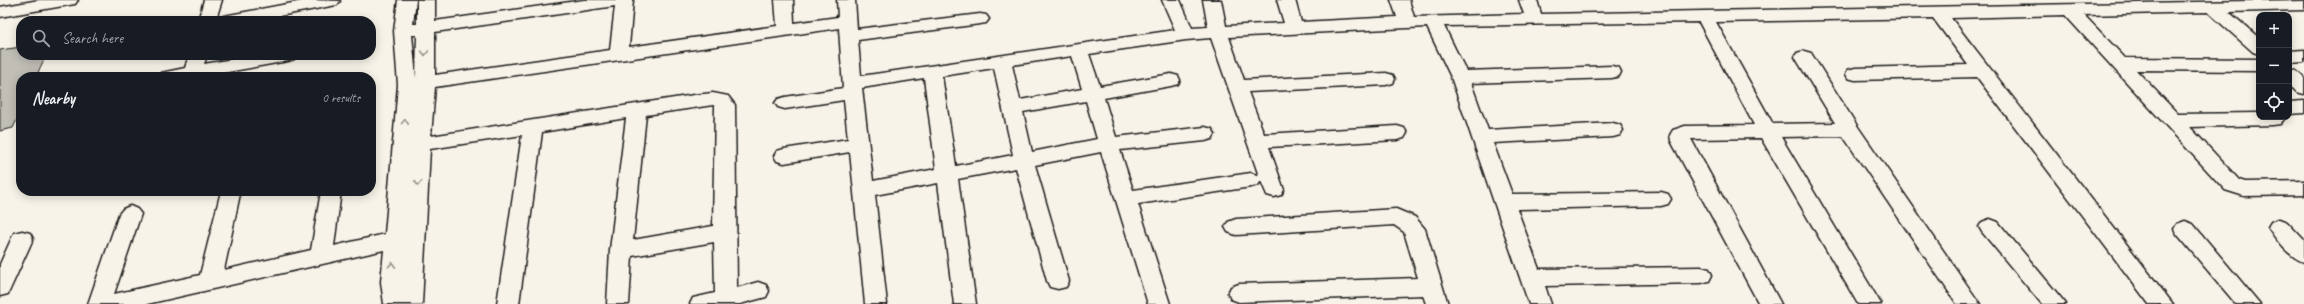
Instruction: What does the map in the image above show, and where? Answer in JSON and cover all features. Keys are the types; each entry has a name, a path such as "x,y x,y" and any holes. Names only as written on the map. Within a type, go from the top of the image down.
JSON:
{"street":[{"path":"0,12 69,0"},
{"path":"208,16 213,0"},
{"path":"407,0 404,31 416,84"},
{"path":"411,304 412,146 416,84 425,28 426,0"},
{"path":"404,31 623,0 619,55"},
{"path":"784,0 786,30"},
{"path":"846,0 852,88 876,304"},
{"path":"1171,0 1186,34"},
{"path":"1212,0 1218,33 1274,190"},
{"path":"1286,0 1294,28"},
{"path":"1400,0 1407,22"},
{"path":"1528,0 1534,19"},
{"path":"251,16 331,1"},
{"path":"785,103 932,71 1186,34 1433,21 2304,5"},
{"path":"2213,7 2256,45"},
{"path":"2070,10 2232,185 2244,189 2304,188"},
{"path":"1937,12 2162,304"},
{"path":"1704,16 1767,131 1870,304"},
{"path":"416,84 786,30 848,29 980,18"},
{"path":"1433,21 1460,77 1540,304"},
{"path":"1078,50 1159,304"},
{"path":"2292,57 2304,56"},
{"path":"1804,57 1849,129 1969,304"},
{"path":"179,72 196,64 237,60"},
{"path":"1002,61 1024,161 1058,281"},
{"path":"2119,64 2256,65"},
{"path":"932,71 965,304"},
{"path":"1855,74 1982,71"},
{"path":"1460,77 1612,72"},
{"path":"2292,78 2304,88"},
{"path":"1237,86 1386,79"},
{"path":"1012,108 1092,92 1171,80"},
{"path":"412,146 713,99 721,100 725,106 724,232 726,298"},
{"path":"2292,108 2304,107"},
{"path":"618,304 621,250 637,111"},
{"path":"2172,121 2256,119"},
{"path":"508,304 533,126"},
{"path":"1770,304 1680,141 1680,135 1685,133 1849,129"},
{"path":"1481,137 1613,130"},
{"path":"1256,141 1398,133"},
{"path":"864,190 947,176 1108,144 1205,134"},
{"path":"784,156 859,144"},
{"path":"395,304 392,282 394,240 412,146"},
{"path":"1126,198 1251,180"},
{"path":"210,281 230,196"},
{"path":"321,256 330,196"},
{"path":"1504,202 1661,199"},
{"path":"100,304 130,214"},
{"path":"1236,227 1396,217 1408,222 1414,229 1435,295 1239,293"},
{"path":"1990,227 2056,304"},
{"path":"2279,227 2304,254"},
{"path":"2185,229 2249,304"},
{"path":"621,250 724,232"},
{"path":"0,288 22,239"},
{"path":"109,304 394,240"},
{"path":"1530,278 1701,275"},
{"path":"701,304 758,291"}],"building":[{"path":"16,48 16,60 44,60 38,72 16,72 16,122 13,128 0,131 0,50"}]}
